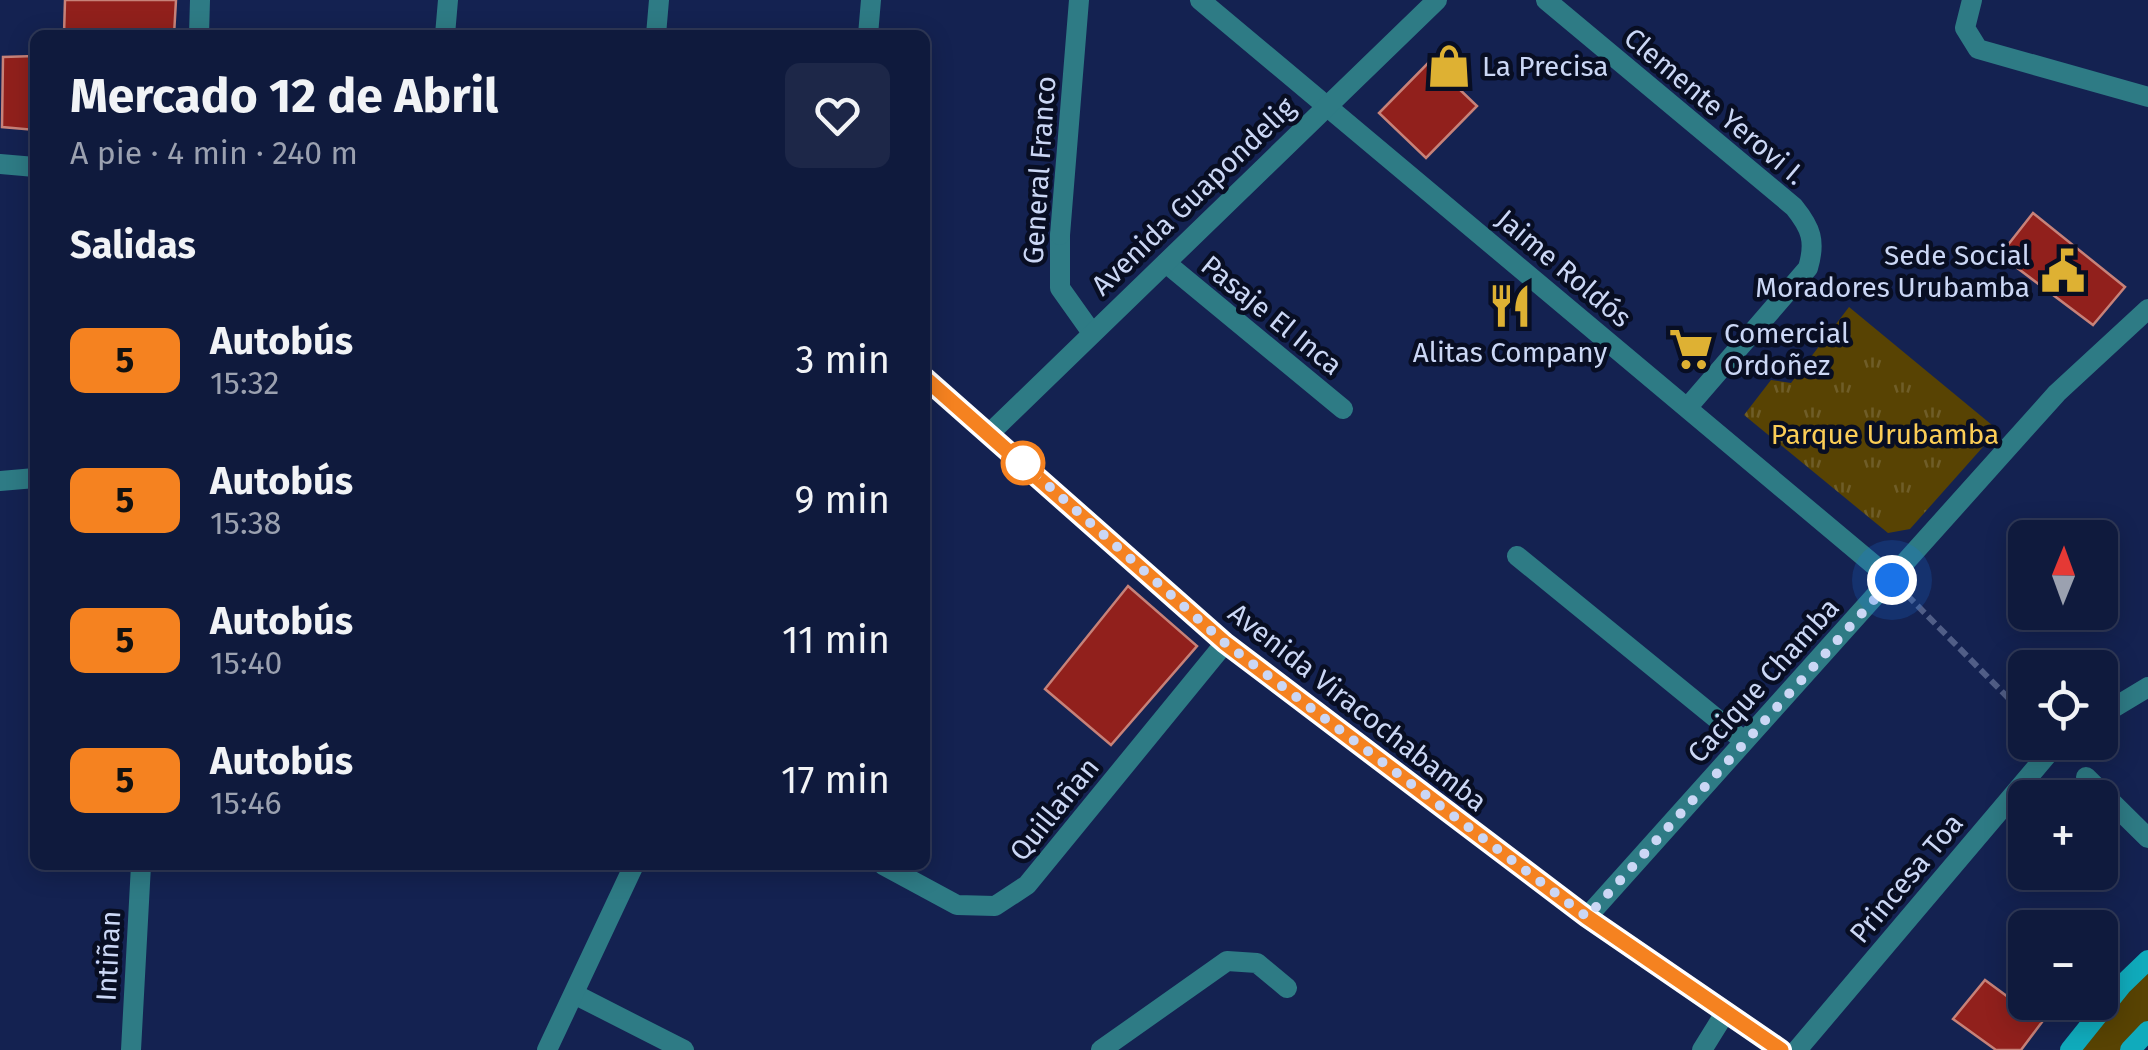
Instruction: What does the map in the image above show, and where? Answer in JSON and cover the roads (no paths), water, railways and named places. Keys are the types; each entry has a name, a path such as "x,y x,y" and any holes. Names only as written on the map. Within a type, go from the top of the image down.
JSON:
{"main road":[{"path":"2070,1050 2122,985 2148,960"},
{"path":"2130,1050 2148,1030"}],"street":[{"path":"199,30 200,0"},
{"path":"445,30 448,0"},
{"path":"656,30 659,0"},
{"path":"868,30 870,0"},
{"name":"General Franco","path":"1078,0 1060,234 1060,288 1092,333"},
{"name":"Jaime Roldós","path":"1200,0 1892,580"},
{"name":"Avenida Guapondelig","path":"990,433 1437,0"},
{"name":"Clemente Yerovi I.","path":"1546,0 1794,207 1810,226 1813,249 1808,268 1687,408"},
{"path":"1972,0 1965,28 1978,49 2148,97"},
{"path":"0,164 30,167"},
{"name":"Pasaje El Inca","path":"1166,263 1343,409"},
{"name":"Cacique Chamba","path":"1587,917 2057,393 2148,309"},
{"name":"Avenida Viracochabamba","path":"930,382 1225,643 1587,917 1781,1050"},
{"path":"0,482 30,479"},
{"path":"1516,556 1744,741"},
{"name":"Quillañan","path":"892,870 957,904 995,906 1028,885 1225,643"},
{"path":"2118,705 2148,687"},
{"name":"Princesa Toa","path":"1797,1050 2043,760"},
{"path":"2086,778 2148,838"},
{"name":"Intiñan","path":"130,1050 140,870"},
{"path":"547,1050 632,870"},
{"path":"1101,1050 1228,960 1257,963 1287,988"},
{"path":"574,994 684,1050"},
{"path":"1702,1050 1724,1014"}],"place":[{"name":"La Precisa","path":"1449,66"},
{"name":"Sede Social Moradores Urubamba","path":"2063,271"},
{"name":"Alitas Company","path":"1510,306"},
{"name":"Comercial Ordoñez","path":"1691,349"}],"park label":[{"name":"Parque Urubamba","path":"1885,434"}]}
